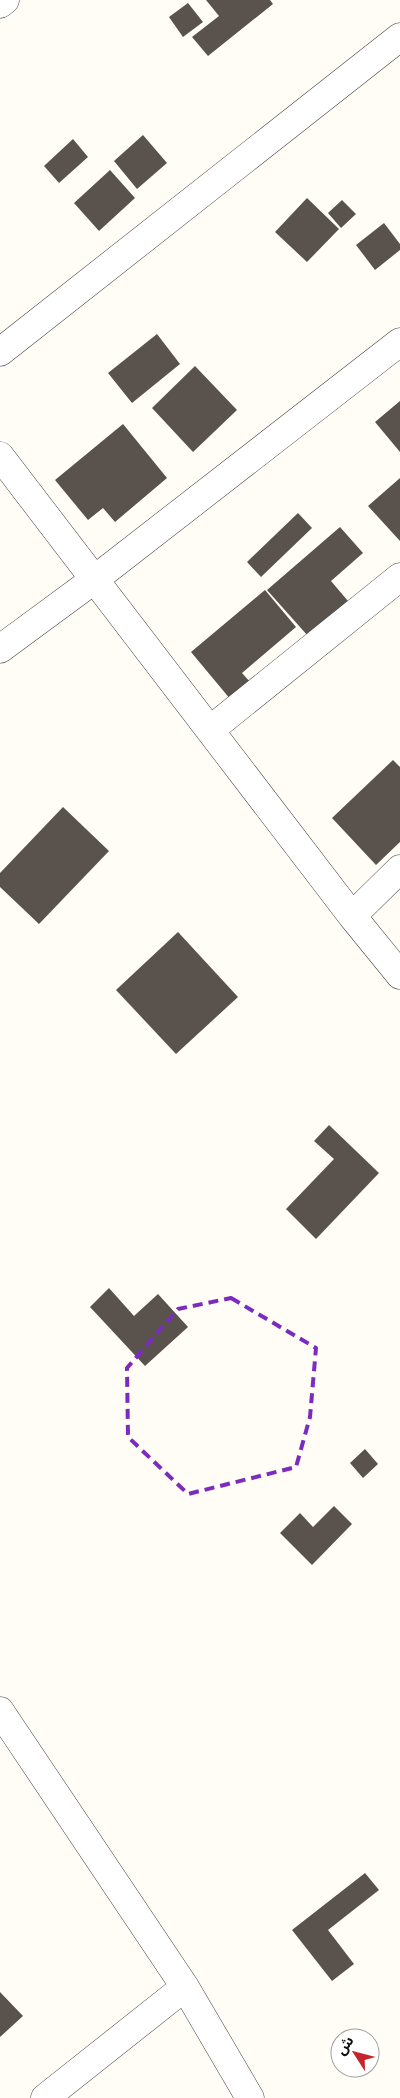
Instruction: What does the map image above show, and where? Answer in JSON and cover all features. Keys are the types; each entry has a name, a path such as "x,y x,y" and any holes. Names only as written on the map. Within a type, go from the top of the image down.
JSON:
{"street":[{"path":"0,4 5,0"},
{"path":"0,352 400,37"},
{"path":"0,649 95,579 400,342"},
{"path":"0,456 352,916 400,975"},
{"path":"210,730 400,577"},
{"path":"352,916 400,869"},
{"path":"0,1711 185,1987 250,2098"},
{"path":"45,2098 185,1987"}],"highlighted area":[{"path":"231,1298 316,1348 310,1417 296,1467 188,1494 128,1437 127,1368 178,1309"}],"building":[{"path":"206,0 270,0 273,4 208,56 192,37 219,16"},
{"path":"188,3 203,22 183,37 169,17"},
{"path":"143,135 167,163 137,189 114,161"},
{"path":"73,139 88,157 59,183 44,166"},
{"path":"110,170 135,198 99,231 74,203"},
{"path":"307,198 339,229 307,262 275,232"},
{"path":"342,200 356,214 341,228 328,213"},
{"path":"384,223 400,244 400,250 375,270 356,245"},
{"path":"157,334 180,364 132,403 108,373"},
{"path":"195,366 237,410 193,452 152,408"},
{"path":"400,401 400,452 375,422"},
{"path":"123,424 167,478 115,522 103,508 88,520 55,480"},
{"path":"400,478 400,541 368,506"},
{"path":"298,513 312,528 261,577 247,562"},
{"path":"340,527 363,553 331,581 348,601 308,636 267,590"},
{"path":"265,590 296,627 242,673 251,683 231,700 191,652"},
{"path":"393,760 400,767 400,842 376,865 332,818"},
{"path":"63,807 109,851 39,924 0,887 0,873"},
{"path":"178,932 238,997 176,1054 116,990"},
{"path":"329,1125 379,1173 316,1239 286,1209 334,1159 314,1141"},
{"path":"109,1288 134,1316 158,1294 188,1327 145,1366 90,1307"},
{"path":"365,1449 378,1464 363,1478 350,1463"},
{"path":"334,1506 352,1524 312,1565 280,1533 300,1513 313,1527"},
{"path":"365,1873 379,1890 328,1930 354,1964 332,1981 292,1930"},
{"path":"0,1992 23,2016 0,2037"}]}
